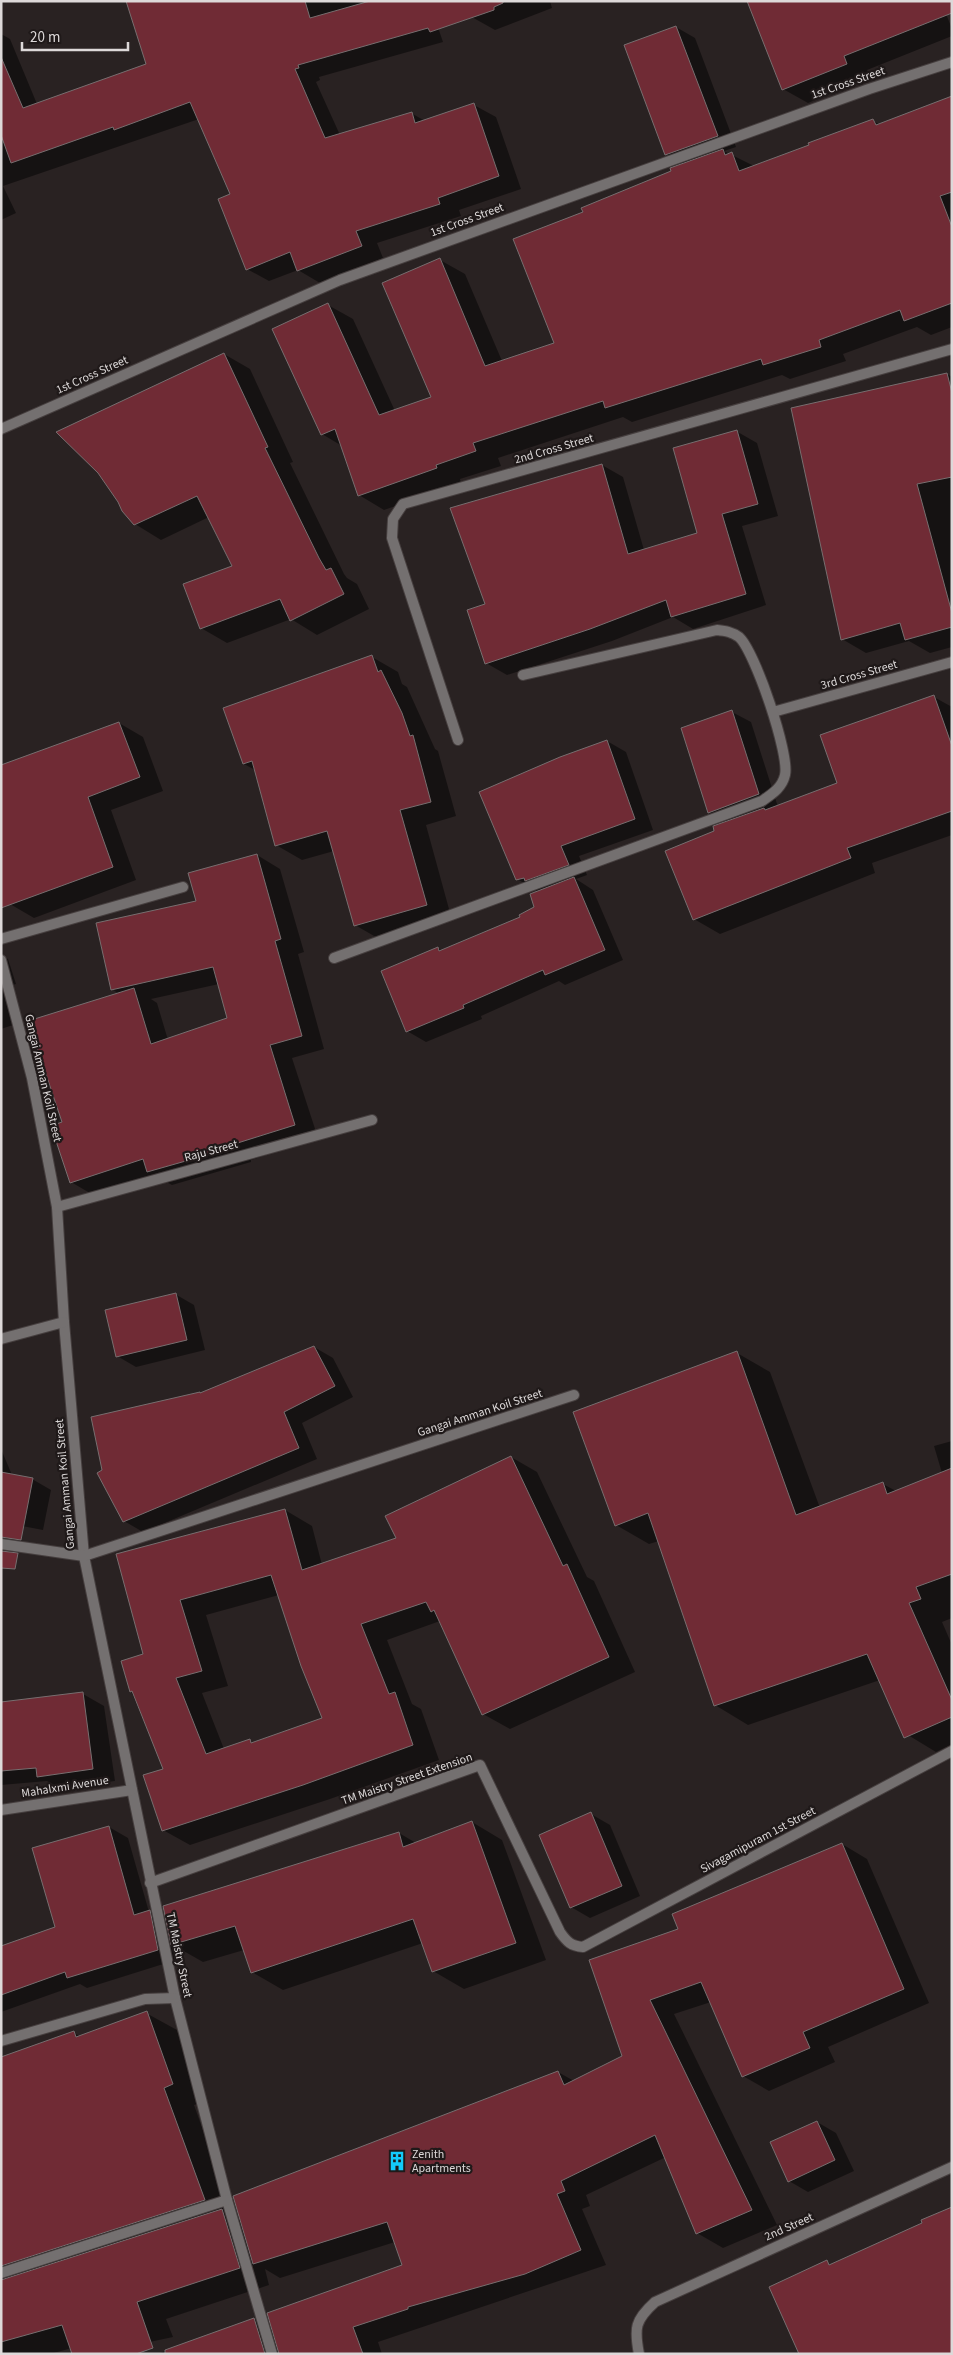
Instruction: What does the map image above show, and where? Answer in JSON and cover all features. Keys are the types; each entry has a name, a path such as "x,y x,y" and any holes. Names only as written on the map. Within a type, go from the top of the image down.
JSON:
{"street":[{"name":"1st Cross Street","path":"1,429 340,280 869,88 952,62"},
{"name":"2nd Cross Street","path":"458,740 392,538 393,519 403,504 952,349"},
{"path":"334,958 762,800 780,786 785,775 786,763 774,712 746,645 730,632 717,630 523,675"},
{"name":"3rd Cross Street","path":"774,712 952,662"},
{"path":"1,939 183,887"},
{"name":"Gangai Amman Koil Street","path":"1,960 32,1078 57,1207 64,1322 84,1556 574,1395"},
{"name":"Raju Street","path":"57,1207 372,1120"},
{"path":"1,1339 64,1322"},
{"path":"1,1544 84,1556"},
{"name":"TM Maistry Street","path":"84,1556 175,1998 227,2200 272,2354"},
{"name":"Sivagamipuram 1st Street","path":"574,1946 583,1946 592,1942 952,1751"},
{"name":"TM Maistry Street Extension","path":"150,1882 480,1765 560,1932 566,1941 574,1946"},
{"name":"Mahalxmi Avenue","path":"1,1810 132,1790"},
{"path":"1,2041 144,1999 175,1998"},
{"name":"2nd Street","path":"638,2354 635,2333 640,2316 655,2302 952,2167"},
{"path":"1,2272 227,2200"}],"building":[{"path":"126,1 305,1 310,18 370,1 503,1 503,3 494,7 494,10 430,32 428,28 298,65 299,68 295,69 325,138 412,112 415,123 474,103 499,176 438,198 440,204 356,231 362,246 297,271 290,252 246,270 218,199 230,194 190,102 114,130 113,127 11,163 1,135 1,57 23,108 146,64"},
{"path":"747,1 952,1 952,13 844,56 847,64 782,90"},
{"path":"676,26 718,136 665,155 624,45"},
{"path":"952,96 952,192 940,196 952,227 952,303 904,321 900,310 819,340 821,347 763,365 761,359 605,408 603,401 473,443 476,451 436,465 437,468 358,496 335,429 321,435 272,329 328,303 379,415 431,397 382,283 440,258 485,366 554,343 513,239 583,212 581,208 671,171 670,168 723,149 725,155 732,152 739,171 873,119 876,125"},
{"path":"224,353 268,447 265,448 319,558 326,570 331,568 344,594 290,621 280,599 200,629 183,584 232,566 197,496 134,525 122,511 98,473 56,432"},
{"path":"947,373 952,393 952,477 917,484 952,613 952,627 905,640 900,623 841,640 791,408"},
{"path":"737,430 758,504 722,514 746,594 671,617 666,600 590,629 485,664 467,610 485,604 450,508 602,464 628,554 697,533 673,448"},
{"path":"372,655 378,672 381,670 402,713 410,736 413,735 431,802 400,810 427,905 354,926 327,831 275,846 252,761 243,764 223,708"},
{"path":"934,695 952,746 952,811 847,848 851,858 693,920 665,851 714,831 713,826 764,808 765,810 837,783 820,735"},
{"path":"732,710 759,794 708,813 681,728"},
{"path":"119,722 140,777 88,797 113,867 1,908 1,765"},
{"path":"607,740 635,819 561,846 569,865 525,881 524,878 516,880 479,792 560,757"},
{"path":"257,854 281,939 275,941 302,1036 270,1045 295,1125 228,1146 228,1149 147,1172 143,1159 70,1183 51,1126 62,1122 28,1021 134,988 151,1044 227,1018 213,967 111,990 96,923 196,901 188,873"},
{"path":"574,877 605,950 545,975 543,970 463,1005 464,1008 406,1032 381,971 438,947 439,951 520,917 519,915 534,907 530,894"},
{"path":"176,1293 187,1340 116,1357 105,1310"},
{"path":"314,1346 335,1386 284,1412 299,1448 123,1522 97,1473 102,1470 91,1417 200,1393"},
{"path":"737,1351 796,1515 883,1482 887,1494 952,1468 952,1574 916,1587 921,1599 909,1603 952,1700 952,1717 904,1738 867,1654 714,1706 648,1513 615,1526 573,1412"},
{"path":"511,1456 563,1566 567,1564 609,1657 482,1715 434,1610 431,1612 426,1602 361,1624 389,1694 395,1692 413,1745 303,1785 162,1831 143,1775 163,1769 132,1691 130,1692 121,1661 143,1654 116,1554 285,1509 302,1570 396,1538 385,1516","holes":["271,1575 301,1666 322,1718 251,1743 250,1739 206,1754 176,1678 202,1671 180,1600"]},
{"path":"1,1472 33,1478 21,1540 1,1537"},
{"path":"1,1551 18,1553 15,1569 1,1568"},
{"path":"83,1692 93,1769 37,1777 36,1768 1,1771 1,1702"},
{"path":"591,1812 622,1886 570,1908 539,1835"},
{"path":"472,1821 516,1943 432,1972 413,1919 251,1973 235,1926 171,1945 163,1906 399,1832 403,1847"},
{"path":"109,1826 134,1915 150,1910 158,1950 67,1978 65,1972 1,1995 1,1946 55,1927 32,1848"},
{"path":"842,1843 904,1989 803,2032 810,2048 742,2077 701,1982 650,2000 752,2210 696,2234 655,2135 561,2181 565,2191 557,2194 581,2250 525,2274 408,2307 408,2309 353,2327 363,2354 279,2354 267,2313 402,2265 387,2222 253,2264 233,2196 558,2071 564,2085 622,2056 589,1960 678,1929 672,1914"},
{"path":"147,2011 173,2084 164,2088 205,2200 1,2266 1,2057 74,2031 76,2037"},
{"path":"817,2121 835,2160 788,2182 770,2142"},
{"path":"952,2207 952,2354 799,2354 769,2287 827,2260 829,2265 922,2223 921,2220"},
{"path":"222,2209 240,2268 137,2302 153,2348 136,2354 72,2354 62,2325 1,2342 1,2280"},
{"path":"254,2318 265,2354 165,2354 165,2350"}],"place":[{"name":"Zenith Apartments","path":"397,2161"}]}
